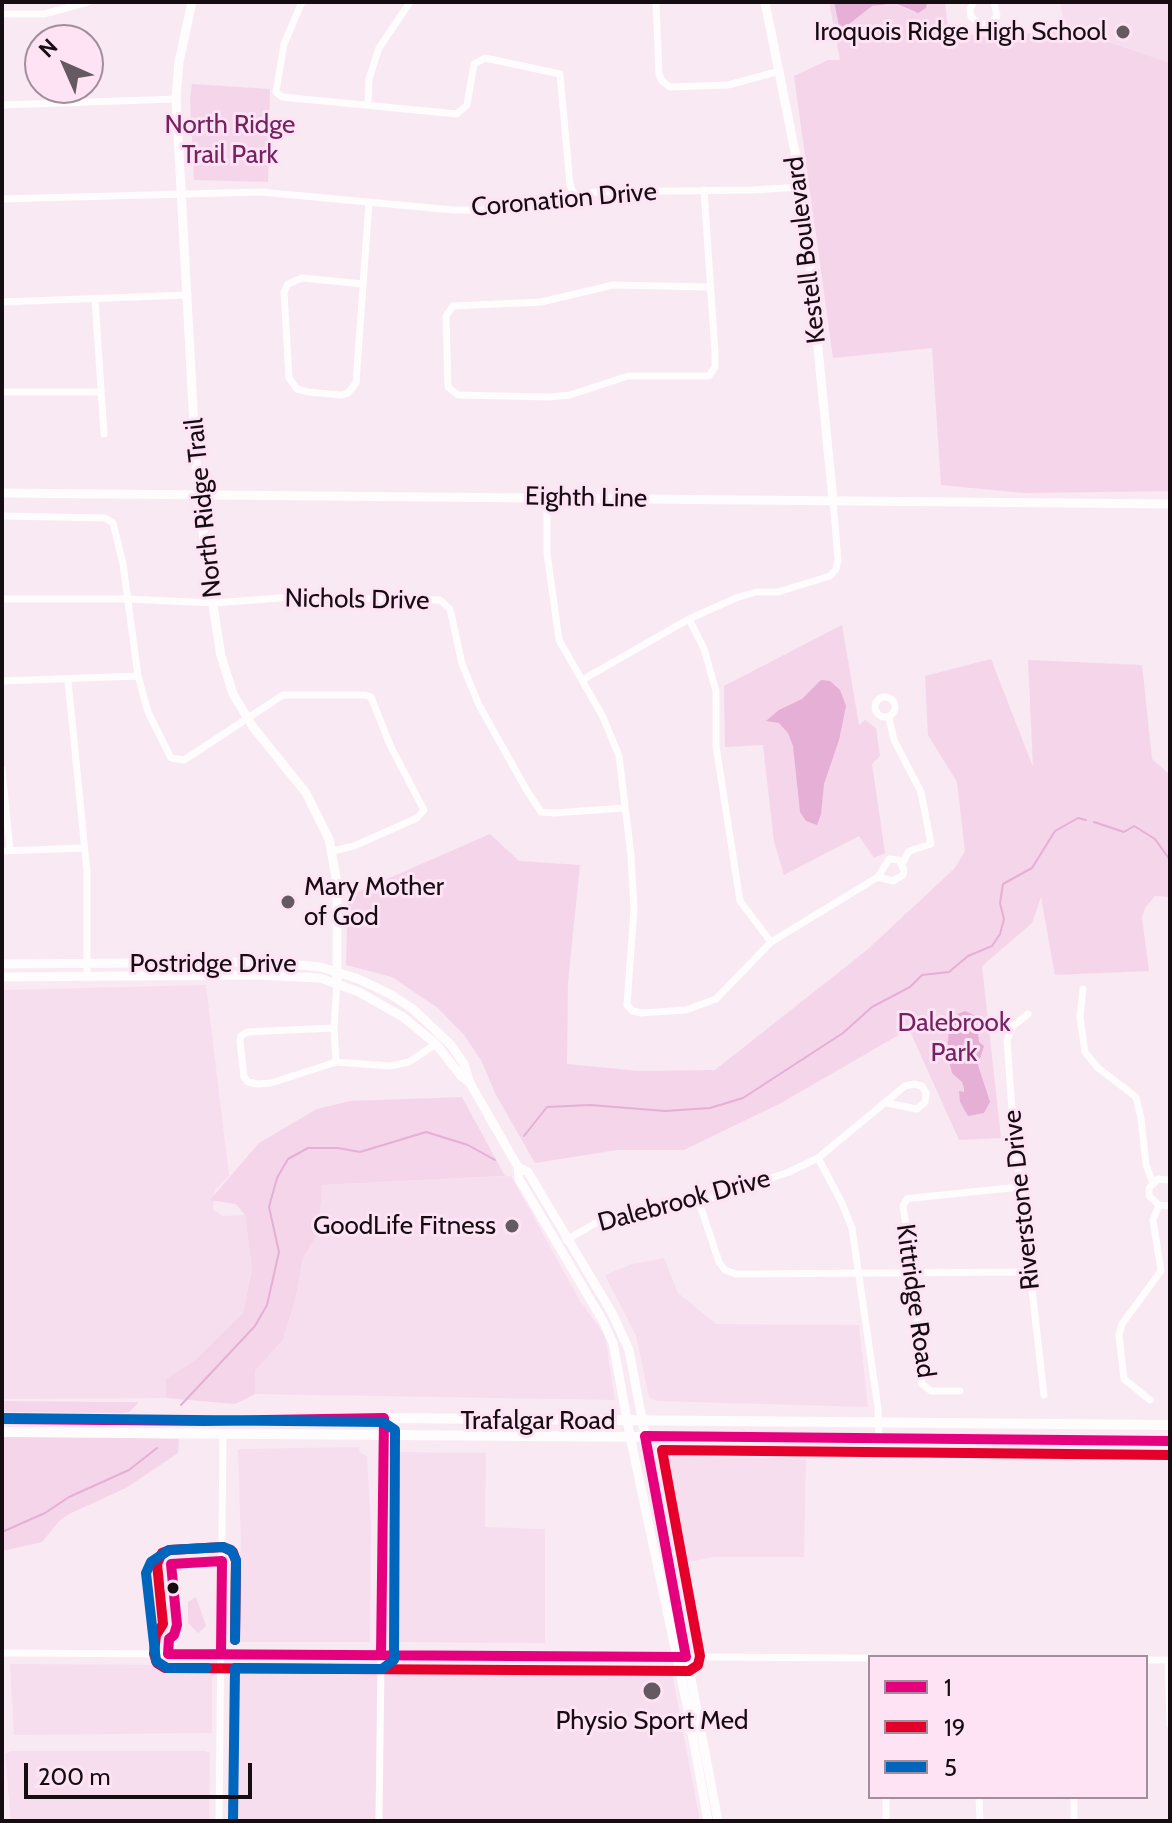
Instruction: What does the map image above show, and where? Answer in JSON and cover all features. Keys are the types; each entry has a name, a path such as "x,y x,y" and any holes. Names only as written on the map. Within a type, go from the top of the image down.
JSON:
{"main road":[{"name":"Trafalgar Road","path":"2,1419 220,1421 384,1418 879,1438 1170,1441"},
{"name":"Trafalgar Road","path":"643,1429 879,1424 1170,1425"},
{"name":"Trafalgar Road","path":"2,1432 383,1436 629,1428"}],"street":[{"path":"2,14 44,14 88,2"},
{"name":"North Ridge Trail","path":"192,2 179,62 176,99 198,493 208,574 225,674 248,719 313,803 333,851 337,883 337,982"},
{"path":"302,2 284,44 276,92 285,98 368,103 457,114 467,105 474,64 485,58 560,74 570,185 575,196"},
{"path":"368,103 369,79 379,48 410,2"},
{"path":"656,2 659,74 670,87 728,85 780,71"},
{"name":"Kestell Boulevard","path":"765,2 802,187 833,500"},
{"path":"973,2 971,17 982,25 991,23 997,16 994,2"},
{"path":"2,105 176,99"},
{"name":"Coronation Drive","path":"2,199 261,192 453,210 516,210 543,207 575,196 618,191 802,187"},
{"path":"704,190 715,367 709,376 628,376 570,395 548,397 458,395 448,387 446,316 453,306 541,302 613,285 710,287"},
{"path":"363,284 302,278 288,284 284,292 289,378 297,389 342,395 354,388 363,284 369,202"},
{"path":"2,302 188,295"},
{"path":"95,299 104,434"},
{"path":"2,392 101,392"},
{"name":"Eighth Line","path":"2,493 1170,504"},
{"path":"547,497 547,553 559,640 603,717 619,756 634,909 627,1005 641,1013 686,1010 716,999 771,942 878,877 889,859 899,860 902,864"},
{"path":"582,680 689,619 736,598 756,592 778,592 830,576 838,560 833,500"},
{"path":"2,516 105,518 111,521 116,529 123,564 138,676 148,712 168,755 175,760 184,760 286,694 365,695 373,699 390,745 424,810 420,816 404,824 354,846 333,851"},
{"name":"Nichols Drive","path":"2,599 214,603 294,597 440,600 450,609 462,664 479,705 541,812 624,808"},
{"path":"689,619 704,649 716,691 718,761 740,901 771,942"},
{"path":"2,681 138,676"},
{"path":"68,680 85,848 87,977"},
{"path":"878,877 893,881 899,879 903,875 902,864 909,851 931,844 921,792 894,740 889,718"},
{"path":"2,769 6,851 85,848"},
{"name":"Postridge Drive","path":"2,964 299,963 337,971 379,989 413,1009 451,1045 518,1167 519,1179 623,1334 634,1368 681,1657"},
{"name":"Postridge Drive","path":"2,977 320,978 337,982 383,1004 436,1044 470,1083"},
{"path":"336,1062 334,1028 337,982"},
{"path":"1083,989 1080,1017 1085,1052 1098,1068 1136,1097 1146,1165 1153,1183"},
{"name":"Riverstone Drive","path":"1028,1014 1013,1026 1007,1040 1044,1395"},
{"path":"334,1028 255,1030 241,1036 244,1077 248,1082 271,1083 336,1062 390,1066 409,1062 436,1044"},
{"name":"Dalebrook Drive","path":"563,1241 596,1223 625,1214 699,1202 789,1172 818,1158 909,1083 922,1086 926,1093 925,1102 917,1109 887,1103"},
{"path":"818,1158 852,1228 879,1438"},
{"path":"1170,1180 1158,1179 1153,1183 1149,1196 1159,1205 1170,1206"},
{"name":"Kittridge Road","path":"960,1391 931,1391 922,1384 913,1272 903,1214 907,1199 1020,1187"},
{"path":"699,1202 719,1262 725,1270 736,1274 1030,1272"},
{"path":"1150,1400 1124,1379 1119,1335 1122,1324 1161,1271 1153,1227 1159,1205"},
{"name":"Postridge Drive","path":"563,1241 613,1343 681,1657"},
{"path":"379,1821 384,1418"},
{"path":"219,1821 223,1433"},
{"path":"2,1653 868,1658"},
{"path":"681,1657 708,1821"},
{"path":"681,1657 710,1769 718,1821"},
{"path":"1148,1660 1169,1660 1170,1725"},
{"path":"886,1799 886,1821"},
{"path":"979,1799 980,1821"},
{"path":"1074,1799 1074,1821"}],"shaded area":[{"path":"834,2 927,3 926,8 918,13 895,3 872,6 840,31"},
{"name":"Iroquois Ridge High School","path":"1060,2 1170,2 1170,63 1086,34 1065,31"},
{"path":"821,680 830,681 840,690 846,706 839,740 824,784 817,825 806,821 800,812 793,746 788,733 779,723 766,721 779,710 802,699"},
{"path":"206,985 229,1176 215,1190 213,1210 223,1216 245,1215 252,1269 243,1313 195,1360 166,1379 166,1398 2,1399 2,990"},
{"path":"965,1011 976,1016 979,1042 984,1046 978,1065 990,1102 984,1113 968,1116 960,1102 959,1091 964,1092 964,1088 952,1073 947,1052 949,1028 958,1014"},
{"path":"511,1176 579,1299 605,1336 615,1400 255,1394 255,1371 283,1340 303,1258 319,1232 322,1185"},
{"path":"664,1258 678,1293 716,1324 859,1325 868,1407 657,1401 649,1397 636,1336 605,1275 632,1264"},
{"path":"360,1447 359,1452 367,1456 371,1526 370,1642 233,1642 241,1545 238,1449"},
{"path":"401,1452 486,1453 485,1527 545,1529 545,1643 395,1642 395,1462"},
{"path":"672,1456 806,1459 804,1557 714,1557 680,1564 663,1466 666,1459"},
{"path":"10,1664 210,1665 212,1733 14,1735"},
{"path":"232,1667 671,1668 700,1821 231,1821"},
{"path":"11,1751 205,1751 210,1753 209,1821 11,1821 5,1754"}],"green space":[{"path":"829,2 834,2 840,31 865,9 879,4 895,3 914,12 926,8 926,2 945,2 948,30 965,31 977,37 1065,31 1086,34 1170,63 1170,491 1024,493 941,485 932,348 833,358 794,76 828,60 840,60"},
{"name":"North Ridge Trail Park","path":"192,84 270,89 268,182 194,180"},
{"path":"842,625 859,725 865,720 876,728 880,756 872,764 885,853 874,858 859,836 784,875 774,841 763,745 725,747 724,686"},
{"name":"Dalebrook Park","path":"991,659 1033,767 1028,660 1142,665 1152,759 1170,775 1170,897 1155,896 1145,908 1142,918 1149,971 1055,975 1041,897 1032,923 982,966 1001,1138 959,1140 909,1029 781,1103 684,1150 617,1150 535,1163 496,1095 481,1060 464,1035 438,1008 392,977 346,965 348,896 490,834 519,861 580,865 568,982 567,1064 639,1071 715,1070 867,950 955,868 965,851 957,782 928,735 925,676"},
{"path":"462,1097 505,1176 322,1185 319,1232 303,1258 283,1340 255,1371 255,1394 235,1404 166,1398 166,1379 195,1360 243,1313 252,1269 245,1215 236,1204 210,1200 259,1143 317,1109 350,1101"},
{"path":"2,1401 139,1402 129,1412 123,1413 2,1412"},
{"path":"2,1436 179,1439 178,1453 126,1488 69,1514 42,1542 2,1551"},
{"path":"196,1597 206,1626 198,1633 188,1623 188,1602"}],"waterway":[{"path":"524,1136 547,1107 590,1105 665,1111 710,1108 743,1098 843,1033 872,1007 910,987 922,975 949,972 968,956 992,946 1000,934 1004,919 1000,903 1003,884 1032,868 1055,831 1078,818 1086,820"},
{"path":"1094,822 1124,832 1134,826 1155,839 1170,860"},
{"path":"181,1405 255,1326 267,1305 279,1252 269,1207 277,1178 288,1159 308,1148 360,1152 426,1132 468,1145 495,1160"},
{"path":"2,1532 129,1470 157,1448"}],"transit line":[{"name":"5","path":"2,1418 383,1422 395,1430 394,1660 382,1669 235,1668 233,1821"},
{"name":"1","path":"2,1419 205,1421 384,1418 381,1655"},
{"name":"1","path":"221,1654 222,1561 171,1564 177,1625 169,1639 168,1654 686,1657 645,1436 1170,1441"},
{"name":"19","path":"235,1640 236,1561 233,1552 223,1547 162,1553 157,1564 163,1624 156,1635 154,1654 157,1663 165,1668 689,1671 698,1665 700,1656 662,1450 1170,1455"},
{"name":"5","path":"207,1668 167,1668 156,1661 146,1573 151,1562 169,1550 223,1547 231,1550 236,1560 235,1640"}],"place":[{"name":"Iroquois Ridge High School","path":"1123,32"},
{"name":"Mary Mother of God","path":"288,902"},
{"name":"GoodLife Fitness","path":"512,1226"},
{"name":"Physio Sport Med","path":"652,1691"}]}
